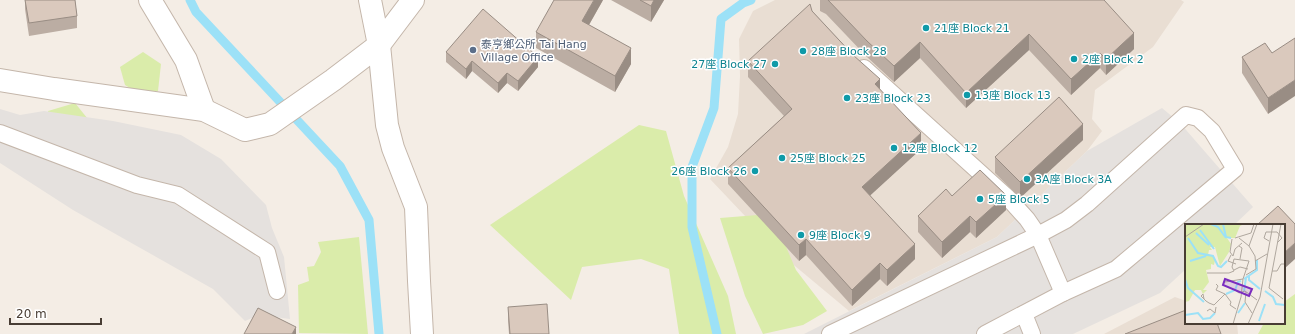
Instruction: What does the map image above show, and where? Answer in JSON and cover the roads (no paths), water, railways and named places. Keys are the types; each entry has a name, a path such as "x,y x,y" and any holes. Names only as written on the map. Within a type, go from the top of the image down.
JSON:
{"street":[{"path":"150,0 186,60 204,110"},
{"path":"370,0 379,45 387,125 416,207 422,334"},
{"path":"0,80 204,110 245,130 270,124 333,80 379,45 413,0"}],"lane":[{"path":"855,59 1008,198 1038,235 1063,293"},
{"path":"830,334 1038,235 1066,220 1087,204 1186,115 1198,118 1212,131 1235,168 1116,269 1063,293 985,334"},
{"path":"0,133 137,185 178,195 268,252 277,292"},
{"path":"1024,314 1032,334"}],"waterway":[{"path":"190,0 196,12 340,166 369,220 379,334"},
{"path":"717,334 692,227 692,167 714,108 721,19 743,3 751,0"}],"place":[{"name":"21座 Block 21","path":"926,28"},
{"name":"泰亨鄉公所 Tai Hang Village Office","path":"473,50"},
{"name":"28座 Block 28","path":"803,51"},
{"name":"2座 Block 2","path":"1074,59"},
{"name":"27座 Block 27","path":"775,64"},
{"name":"13座 Block 13","path":"967,95"},
{"name":"23座 Block 23","path":"847,98"},
{"name":"12座 Block 12","path":"894,148"},
{"name":"25座 Block 25","path":"782,158"},
{"name":"26座 Block 26","path":"755,171"},
{"name":"3A座 Block 3A","path":"1027,179"},
{"name":"5座 Block 5","path":"980,199"},
{"name":"9座 Block 9","path":"801,235"}]}
